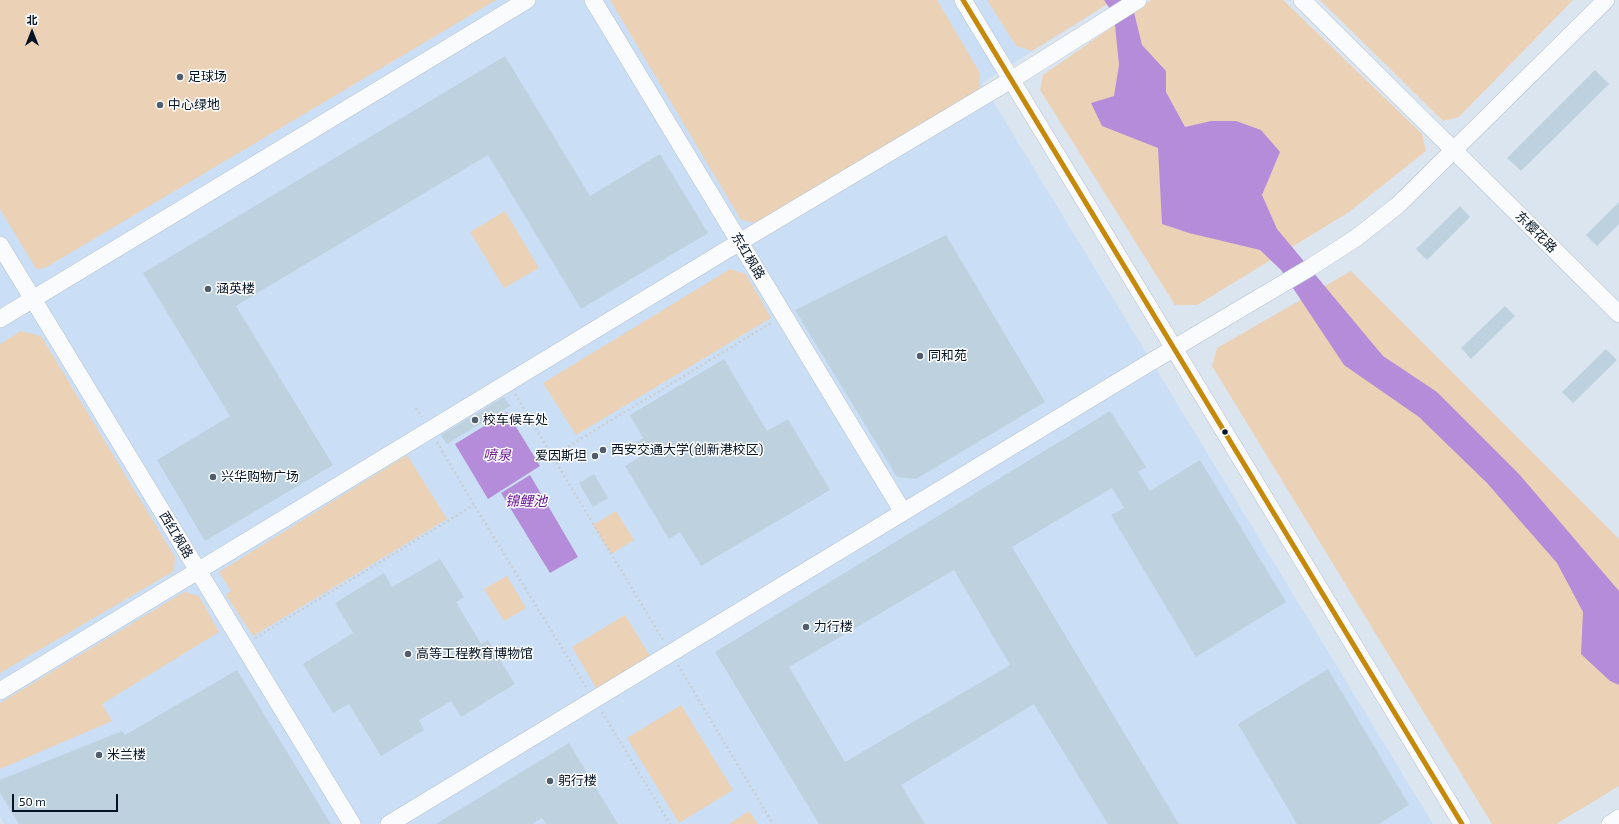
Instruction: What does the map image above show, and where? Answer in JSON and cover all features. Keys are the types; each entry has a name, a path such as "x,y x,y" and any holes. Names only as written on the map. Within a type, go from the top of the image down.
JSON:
{"street":[{"path":"0,319 526,0"},
{"name":"东红枫路","path":"593,0 903,512"},
{"path":"963,0 1462,824"},
{"path":"0,692 740,242 1011,80 1138,0"},
{"name":"东樱花路","path":"1302,0 1619,314"},
{"path":"389,824 903,512 1311,267 1356,238 1398,205 1606,0"},
{"name":"西红枫路","path":"0,245 352,824"},
{"path":"1610,824 1619,818"}],"path":[{"path":"551,457 784,314"},
{"path":"508,383 551,457 773,824"},
{"path":"430,430 474,505 670,824"},
{"path":"243,645 474,505"}],"shaded area":[{"name":"西安交通大学(创新港校区)","path":"0,0 1114,0 982,83 1433,824 4,824 0,817"},
{"name":"中心绿地","path":"0,0 496,0 45,268 36,269 0,209"},
{"path":"610,0 937,0 980,73 980,89 756,223 741,220"},
{"path":"987,0 1114,0 1032,51 1016,46"},
{"path":"1151,0 1283,0 1422,134 1426,151 1349,212 1261,266 1197,305 1175,305 1040,90 1043,75"},
{"path":"1320,0 1573,0 1459,117 1443,121"},
{"path":"505,211 539,268 504,288 470,232"},
{"path":"730,269 746,274 771,318 576,435 543,383"},
{"path":"1351,271 1619,539 1619,786 1556,824 1492,824 1212,366 1217,348"},
{"path":"21,331 41,336 175,557 174,571 0,673 0,344"},
{"path":"407,455 447,519 253,636 226,595 231,591 219,572"},
{"path":"616,511 634,540 611,554 593,525"},
{"path":"507,576 526,608 504,621 484,589"},
{"path":"184,592 199,596 219,632 102,704 112,721 0,769 0,703"},
{"path":"625,615 653,661 599,693 572,647"},
{"path":"681,705 733,790 679,823 627,738"},
{"path":"749,811 758,824 729,824"}],"water":[{"path":"1104,0 1131,0 1142,45 1166,71 1166,92 1185,127 1211,121 1236,121 1261,130 1280,152 1262,195 1277,229 1383,356 1437,392 1519,474 1619,591 1619,685 1610,681 1581,654 1583,612 1557,563 1487,483 1419,417 1344,365 1281,270 1260,250 1189,233 1162,224 1158,148 1102,126 1091,103 1114,96 1119,65 1114,15"},
{"name":"喷泉","path":"507,412 540,466 488,499 455,444"},
{"name":"锦鲤池","path":"530,475 578,557 550,573 501,493"}],"building":[{"name":"涵英楼","path":"505,56 590,196 660,154 708,233 581,309 488,155 236,306 333,465 205,541 157,460 230,416 143,273"},
{"path":"1595,70 1609,84 1521,171 1507,158"},
{"path":"1619,202 1619,224 1597,246 1586,235"},
{"path":"1460,206 1470,217 1427,260 1416,249"},
{"name":"同和苑","path":"946,235 1045,402 916,479 897,477 795,310"},
{"path":"1505,306 1515,316 1471,359 1461,348"},
{"path":"1606,349 1617,360 1573,403 1562,392"},
{"path":"724,359 767,431 788,419 830,490 701,566 680,532 669,539 625,466 643,455 636,443 643,438 630,415"},
{"name":"校车候车处","path":"504,397 510,406 447,444 441,435"},
{"name":"力行楼","path":"1110,411 1146,467 1138,472 1150,491 1200,460 1286,602 1196,657 1111,515 1124,508 1112,488 1012,547 1179,824 1108,824 1034,704 901,785 925,824 819,824 715,652","holes":["954,570 1010,665 845,762 789,667"]},
{"path":"594,474 608,498 593,507 579,483"},
{"name":"高等工程教育博物馆","path":"440,559 464,597 456,602 481,644 488,640 515,684 461,717 451,701 419,720 424,730 381,756 349,704 333,713 303,664 353,633 335,603 384,573 392,587"},
{"path":"1328,669 1409,805 1379,824 1297,824 1238,724"},
{"path":"237,670 331,824 19,824 0,793 0,780 122,731 125,735"},
{"name":"躬行楼","path":"569,743 618,824 546,824 542,818 532,824 436,824"}],"transit line":[{"path":"963,0 1462,824"}],"place":[{"name":"足球场","path":"180,77"},
{"name":"中心绿地","path":"160,105"},
{"name":"涵英楼","path":"208,289"},
{"name":"同和苑","path":"920,356"},
{"name":"校车候车处","path":"475,420"},
{"name":"西安交通大学(创新港校区)","path":"603,450"},
{"name":"爱因斯坦","path":"595,456"},
{"name":"兴华购物广场","path":"213,477"},
{"name":"力行楼","path":"806,627"},
{"name":"高等工程教育博物馆","path":"408,654"},
{"name":"米兰楼","path":"99,755"},
{"name":"躬行楼","path":"550,781"}]}
